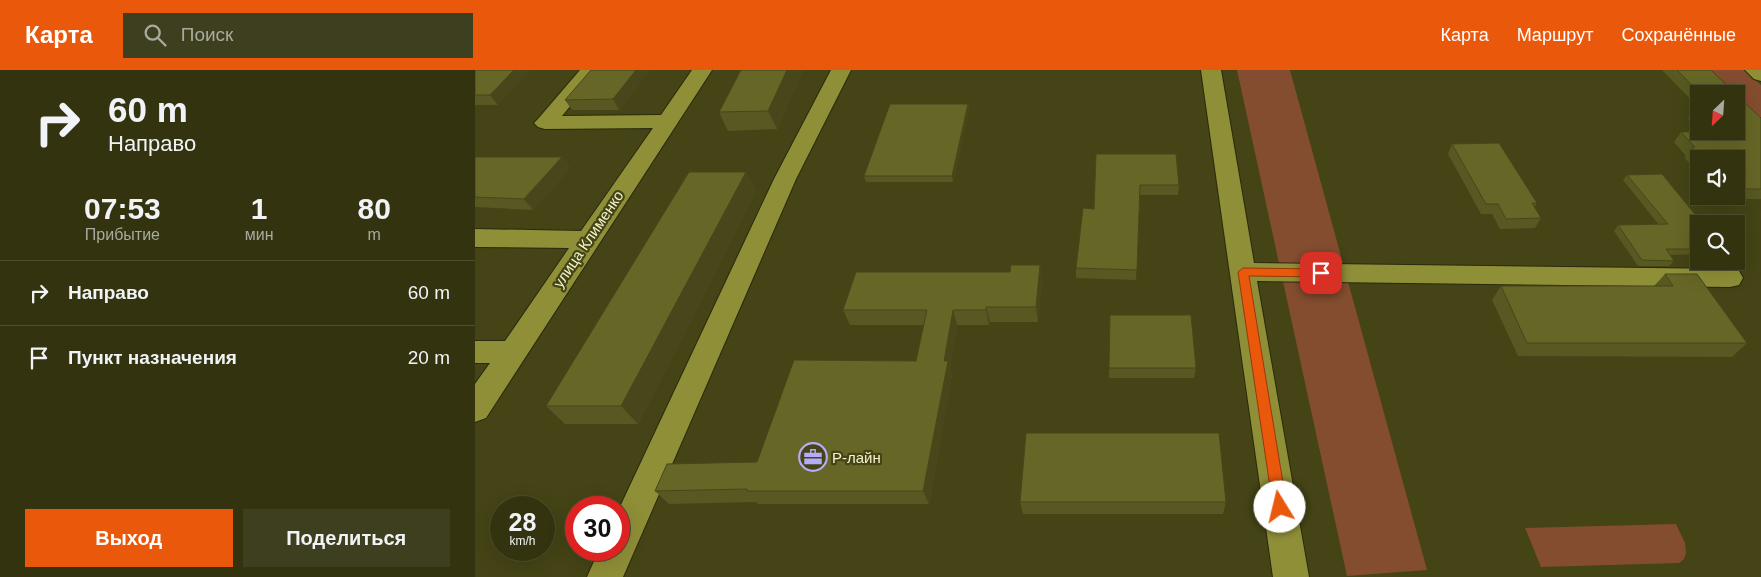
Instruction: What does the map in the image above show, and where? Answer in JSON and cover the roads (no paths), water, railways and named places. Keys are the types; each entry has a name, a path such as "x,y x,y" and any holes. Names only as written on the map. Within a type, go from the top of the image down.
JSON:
{"street":[{"path":"590,70 545,123 666,121"},
{"name":"улица Клименко","path":"475,409 701,70"},
{"path":"630,522 785,179 841,70"},
{"path":"1211,70 1291,577"},
{"path":"1755,70 1761,76"},
{"path":"475,238 588,240"},
{"path":"1243,272 1731,278"},
{"path":"475,352 513,352"},
{"path":"605,577 612,561"}],"place":[{"name":"Р-лайн","path":"813,457"}]}
